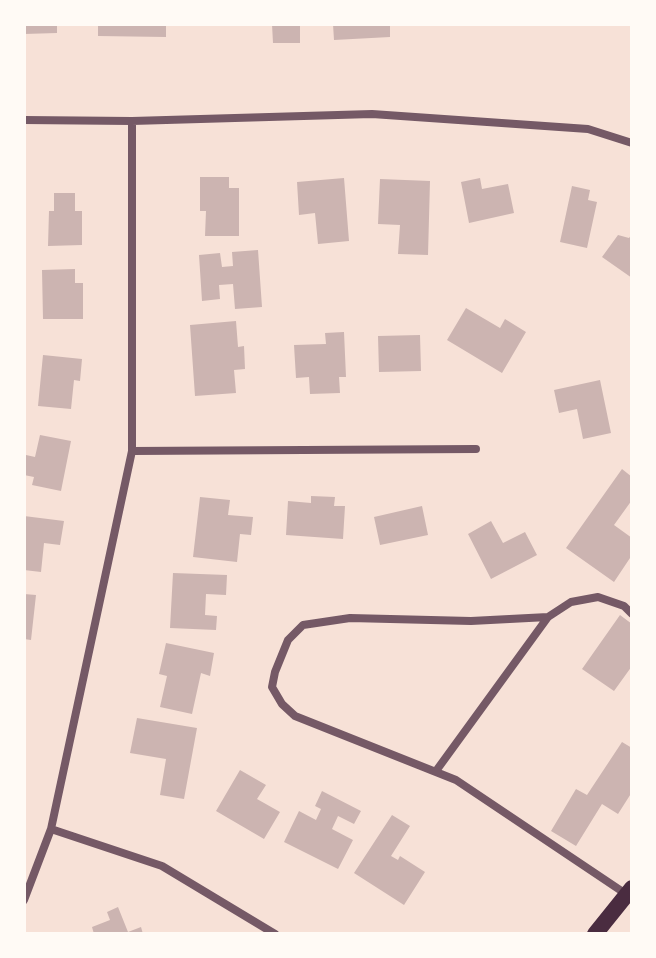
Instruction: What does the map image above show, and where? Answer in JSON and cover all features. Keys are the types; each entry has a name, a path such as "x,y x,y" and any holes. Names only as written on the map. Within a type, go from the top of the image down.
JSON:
{"main road":[{"path":"595,934 629,891"}],"street":[{"path":"24,120 132,121 372,114 588,129 632,143"},
{"path":"24,900 51,829 132,451 132,121"},
{"path":"132,451 476,449"},
{"path":"436,771 548,617 571,602 598,597 624,606 632,614"},
{"path":"548,617 471,621 350,618 303,625 288,640 272,687 295,716 456,780 629,891"},
{"path":"51,829 162,866 275,934"}],"building":[{"path":"24,24 57,24 57,33 24,34"},
{"path":"98,24 166,24 166,37 98,36"},
{"path":"272,24 300,24 300,43 273,43"},
{"path":"333,24 390,24 390,37 334,40"},
{"path":"200,177 229,177 229,188 239,188 239,236 205,236 206,211 200,211"},
{"path":"344,178 349,241 318,244 315,213 299,215 297,182"},
{"path":"480,178 482,189 508,184 514,213 469,223 461,182"},
{"path":"380,179 430,181 428,255 398,254 400,225 378,224"},
{"path":"572,186 590,190 588,200 597,202 587,248 560,242"},
{"path":"54,193 75,193 75,211 82,211 82,245 48,246 49,211 54,211"},
{"path":"632,234 632,278 602,257 618,235 629,238"},
{"path":"258,250 262,307 235,309 233,284 219,285 220,299 202,301 199,255 220,253 222,267 233,266 232,252"},
{"path":"75,269 75,283 83,283 83,319 43,319 42,270"},
{"path":"466,308 500,328 505,319 526,332 502,373 447,340"},
{"path":"236,321 238,347 244,346 245,369 234,370 236,393 195,396 190,325"},
{"path":"344,332 346,377 339,377 340,393 310,394 309,377 296,378 294,345 326,344 325,333"},
{"path":"420,335 421,371 379,372 378,336"},
{"path":"43,355 82,359 80,381 74,380 71,409 38,406"},
{"path":"600,380 611,433 583,439 577,409 559,413 554,390"},
{"path":"40,435 71,441 61,491 32,485 34,477 24,475 26,455 35,457"},
{"path":"622,469 632,477 632,500 614,525 632,538 632,555 614,582 566,548"},
{"path":"311,496 335,497 334,506 345,506 343,539 286,535 288,501 311,503"},
{"path":"200,497 230,500 228,515 253,517 251,535 240,534 237,562 193,557"},
{"path":"422,506 428,535 380,545 374,517"},
{"path":"24,516 64,521 60,545 44,543 41,572 24,570"},
{"path":"491,521 503,543 525,532 537,555 491,579 468,534"},
{"path":"173,573 227,575 226,595 206,594 205,615 217,616 216,630 170,628"},
{"path":"24,594 36,595 31,640 24,639"},
{"path":"620,615 632,624 632,666 614,691 582,669"},
{"path":"166,643 214,653 210,676 201,673 192,714 160,707 167,676 159,674"},
{"path":"137,718 197,728 184,799 160,795 166,759 130,753"},
{"path":"622,742 632,748 632,792 618,814 602,804 576,846 551,831 576,789 587,795"},
{"path":"240,770 266,785 257,799 280,812 264,839 216,811"},
{"path":"322,791 361,811 354,824 338,816 332,829 353,840 338,869 284,842 299,811 316,820 321,809 315,806"},
{"path":"392,815 410,826 391,856 398,860 400,856 425,872 404,905 354,873"},
{"path":"118,907 128,932 141,927 143,934 94,934 92,927 110,920 107,912"}]}
